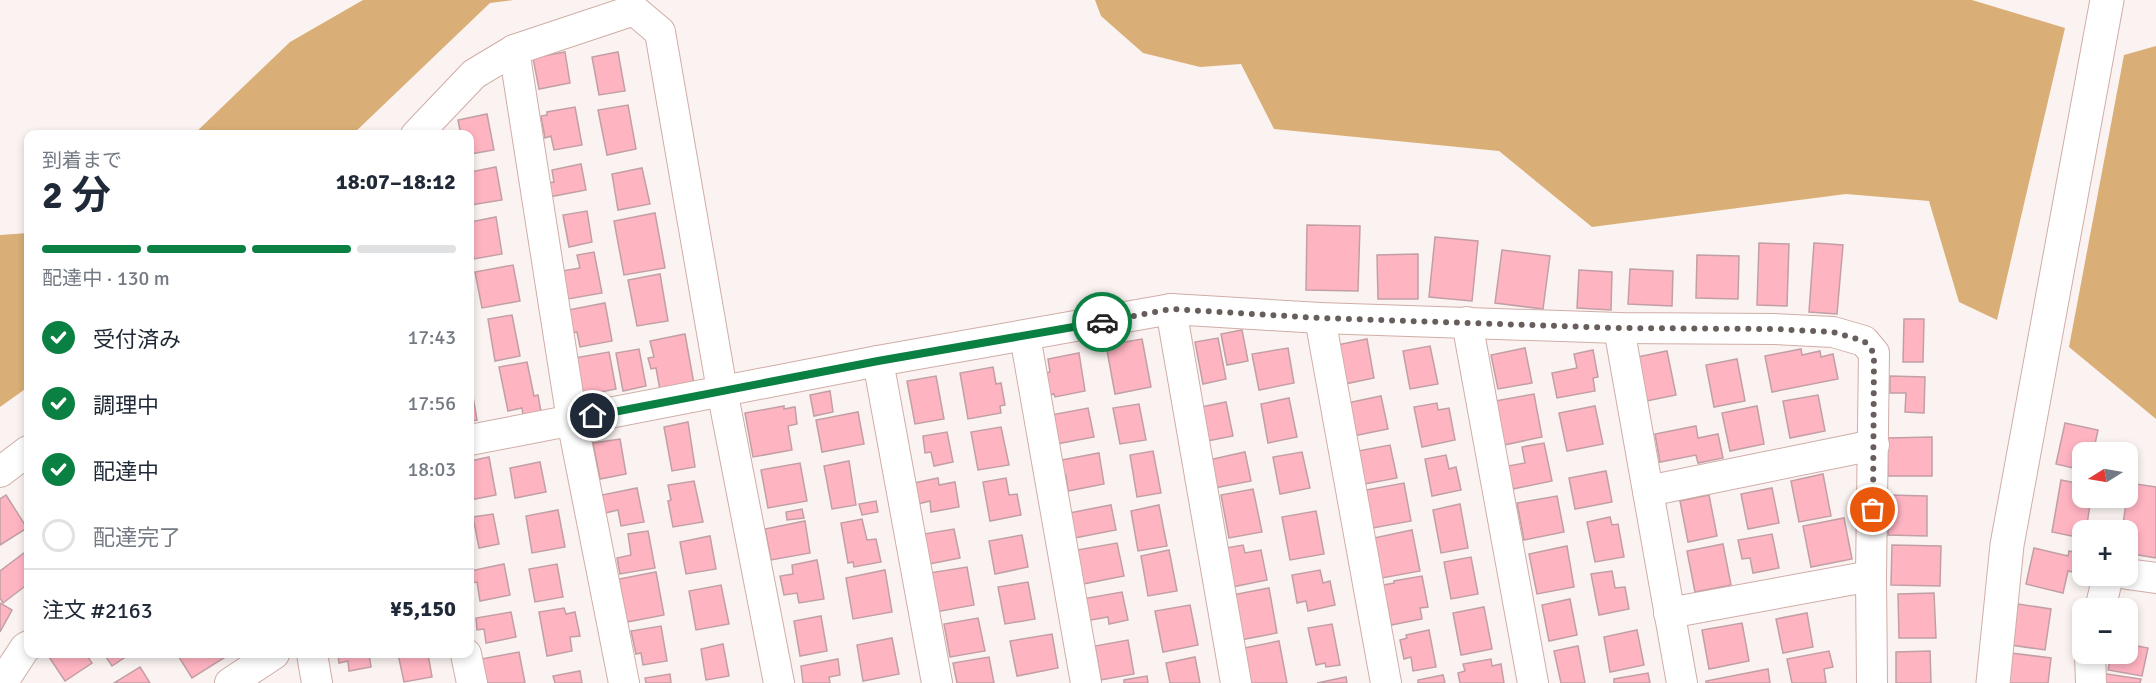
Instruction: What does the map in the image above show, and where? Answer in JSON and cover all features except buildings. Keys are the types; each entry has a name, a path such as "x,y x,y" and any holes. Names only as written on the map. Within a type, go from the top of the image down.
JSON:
{"street":[{"path":"1993,683 2007,545 2107,0"},
{"path":"421,130 474,74 514,50 634,10 660,32 722,390 779,683"},
{"path":"514,50 572,420 624,683"},
{"path":"474,439 722,390 1171,309 1320,318 1619,328 1833,332 1864,341 1874,353 1872,683"},
{"path":"1171,309 1236,683"},
{"path":"1320,318 1386,683"},
{"path":"1467,322 1533,683"},
{"path":"1619,328 1682,683"},
{"path":"1025,336 1086,683"},
{"path":"878,361 937,683"},
{"path":"1647,491 1874,445"},
{"path":"0,472 24,454"},
{"path":"1669,613 1871,576"},
{"path":"2138,576 2156,578"},
{"path":"2,683 24,650"},
{"path":"231,683 268,658"},
{"path":"313,658 317,683"},
{"path":"467,658 472,683"},
{"path":"2090,664 2091,683"}],"shaded area":[{"path":"363,0 513,0 490,3 357,130 198,130 290,42"},
{"path":"1095,0 1972,0 2065,28 1997,320 1959,302 1929,201 1846,194 1592,227 1499,151 1274,129 1241,64 1200,67 1143,53 1101,16"},
{"path":"2156,46 2156,419 2069,347 2124,55"},
{"path":"24,233 24,390 0,407 0,235"}],"way so far":[{"path":"1102,322 1171,309 1320,318 1619,328 1774,329 1833,332 1864,341 1874,353 1873,510"}],"route":[{"path":"593,416 878,361 1102,322"}]}
